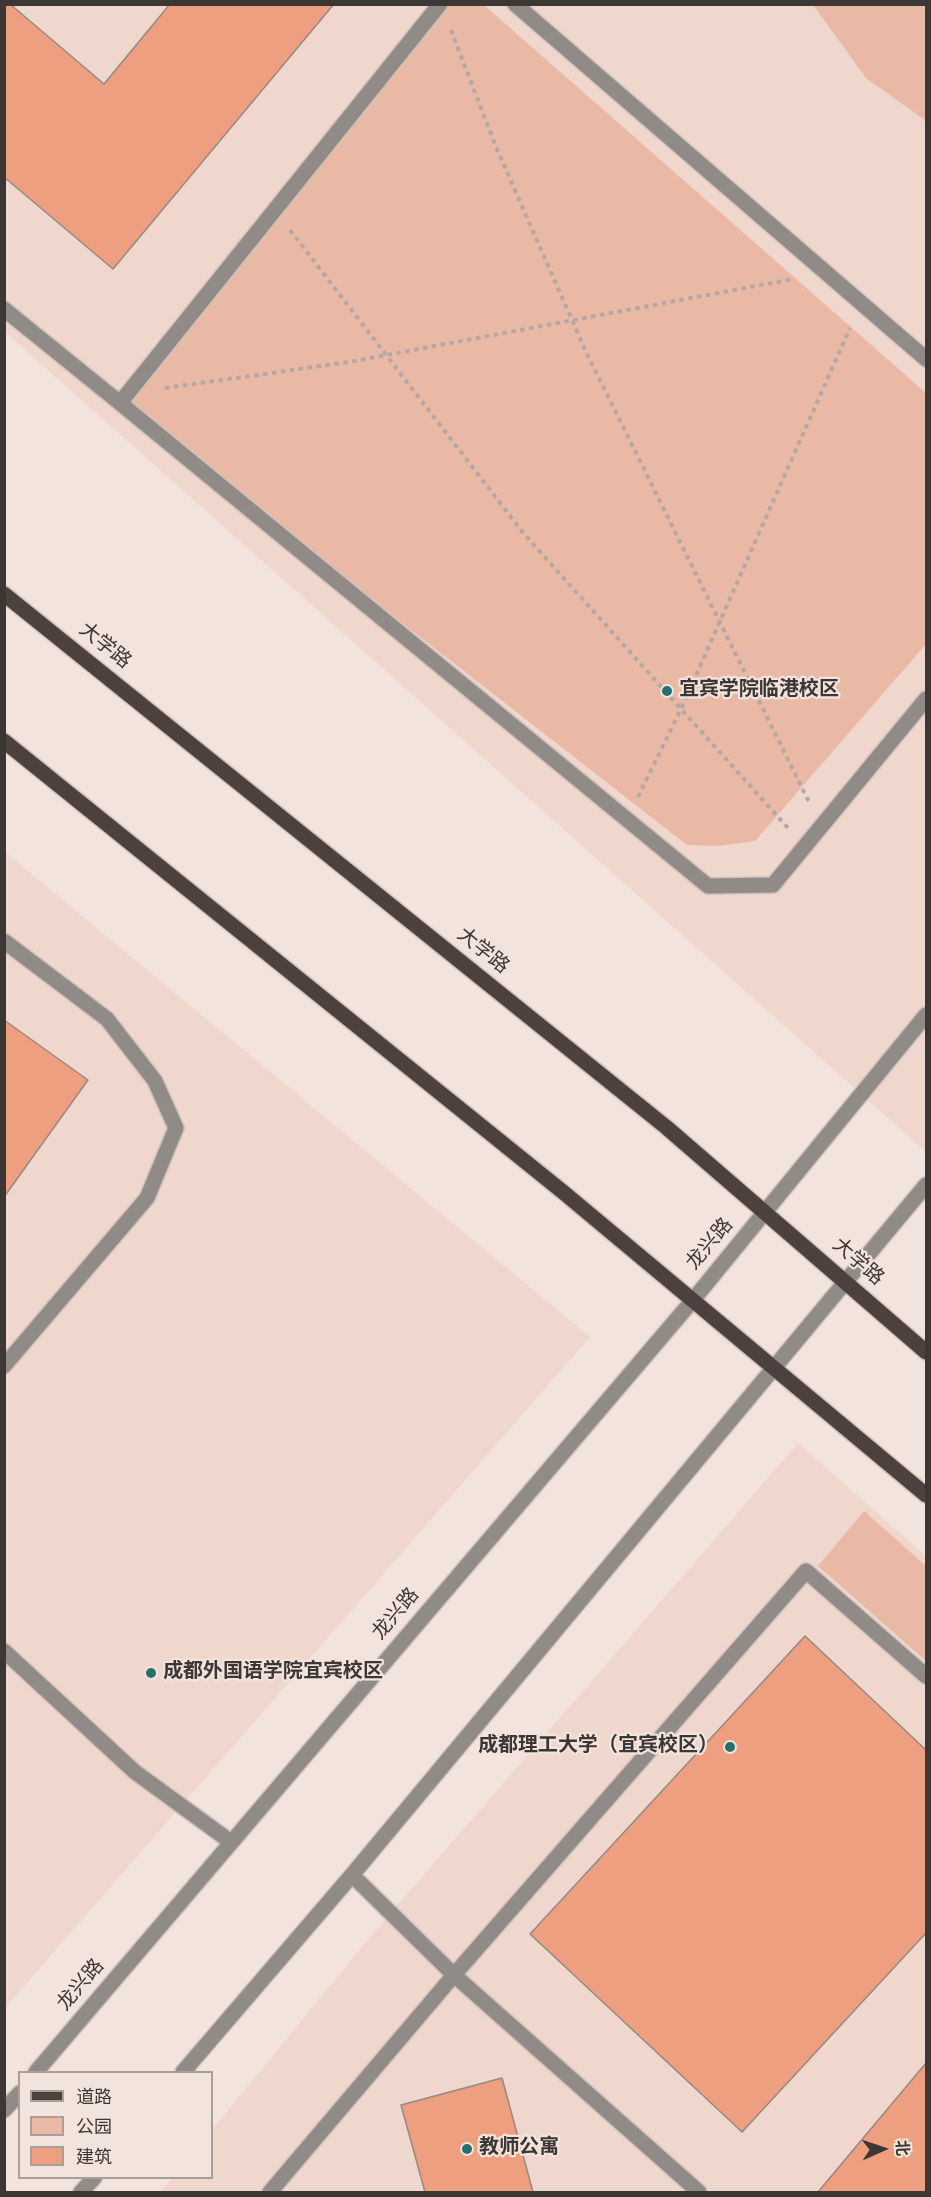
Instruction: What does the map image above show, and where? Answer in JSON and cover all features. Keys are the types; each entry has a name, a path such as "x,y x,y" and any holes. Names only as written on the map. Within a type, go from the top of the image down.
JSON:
{"main road":[{"name":"大学路","path":"4,594 666,1127 927,1352"},
{"path":"4,741 693,1300 927,1494"}],"street":[{"path":"124,398 440,4"},
{"path":"515,4 927,359"},
{"path":"4,309 124,398 708,886 773,885 927,699"},
{"path":"4,941 107,1019 155,1081 176,1128 147,1198 4,1366"},
{"name":"龙兴路","path":"38,2071 693,1300 927,1015"},
{"path":"185,2071 352,1875 927,1185"},
{"path":"270,2193 454,1975 806,1571 927,1676"},
{"path":"4,1651 135,1773 231,1842"},
{"path":"352,1875 454,1975 699,2193"},
{"path":"4,2110 18,2095"},
{"path":"81,2193 93,2179"}],"path":[{"path":"450,26 496,147 571,320 821,826"},
{"path":"274,211 525,534 805,846"},
{"path":"124,398 387,354 826,273"},
{"path":"627,820 681,709 861,303"}],"shaded area":[{"name":"宜宾学院临港校区","path":"5,5 926,5 926,1152 5,332"},
{"name":"成都外国语学院宜宾校区","path":"5,852 590,1337 5,2008"},
{"name":"成都理工大学（宜宾校区）","path":"798,1443 926,1556 926,2192 160,2192 171,2179 213,2179 213,2129 369,1938"}],"green space":[{"path":"440,5 484,5 926,393 926,644 755,841 719,846 687,845 120,403"},
{"path":"813,5 926,5 926,121 866,78"},
{"path":"864,1511 926,1566 926,1661 818,1566"}],"building":[{"path":"4,4 10,4 104,84 170,4 334,4 113,269 4,177"},
{"path":"4,1020 88,1080 4,1197"},
{"path":"805,1636 926,1750 926,1933 742,2132 530,1934"},
{"path":"926,2063 926,2192 818,2192"},
{"name":"教师公寓","path":"502,2078 533,2192 425,2192 401,2105"}],"place":[{"name":"宜宾学院临港校区","path":"667,691"},
{"name":"成都外国语学院宜宾校区","path":"151,1673"},
{"name":"成都理工大学（宜宾校区）","path":"730,1747"},
{"name":"教师公寓","path":"467,2149"}]}
